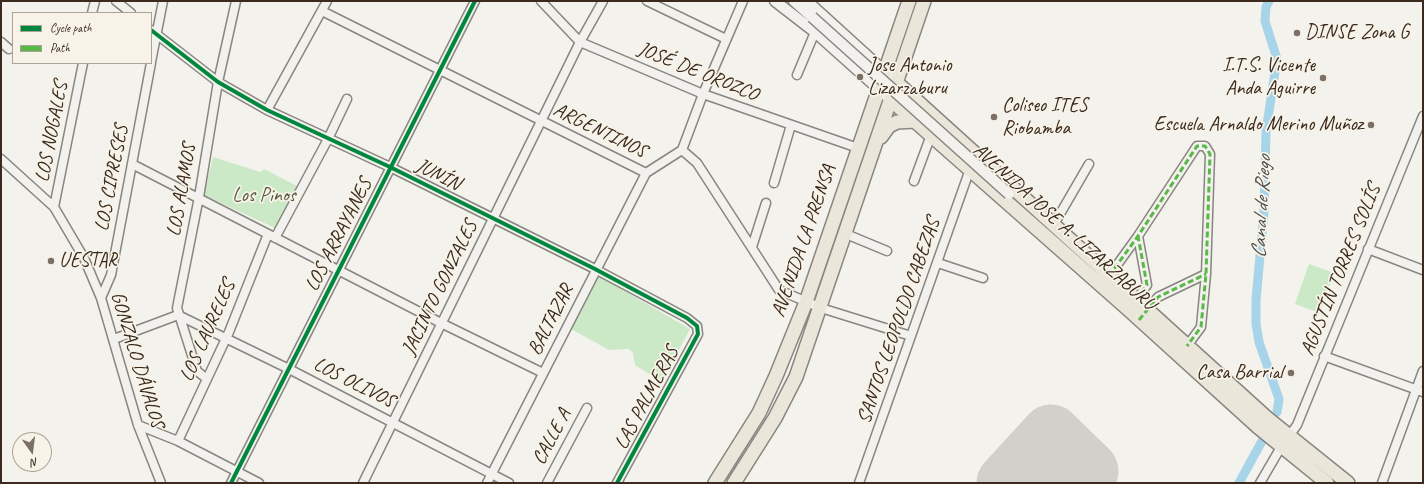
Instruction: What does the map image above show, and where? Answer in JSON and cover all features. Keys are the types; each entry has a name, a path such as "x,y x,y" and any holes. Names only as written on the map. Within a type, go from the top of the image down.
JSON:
{"main road":[{"name":"AVENIDA LA PRENSA","path":"715,483 759,413 776,376 806,302 908,1"},
{"name":"AVENIDA LA PRENSA","path":"734,483 776,418 796,377 821,308 924,1"},
{"name":"AVENIDA JOSE A. LIZARZABURU","path":"896,82 1136,300 1143,315 1281,447 1327,483"},
{"name":"AVENIDA JOSE A. LIZARZABURU","path":"891,100 1035,228 1143,315 1187,346 1290,436 1348,483"},
{"path":"876,143 889,126 897,122 915,121"}],"street":[{"path":"92,12 95,1"},
{"path":"116,1 130,12"},
{"name":"LOS CIPRESES","path":"152,53 154,32 163,1"},
{"name":"LOS ALAMOS","path":"207,379 197,371 177,308 199,197 218,82 236,1"},
{"path":"267,110 327,1"},
{"name":"LOS ARRAYANES","path":"231,483 475,1"},
{"name":"JOSÉ DE OROZCO","path":"541,1 580,42 703,94 791,126 858,148"},
{"name":"JACINTO GONZALES","path":"363,483 580,42 603,1"},
{"path":"647,1 726,39"},
{"path":"743,1 703,94 682,150 697,163 780,290 821,308 911,336"},
{"name":"AVENIDA JOSE A. LIZARZABURU","path":"775,1 815,32 891,100"},
{"path":"794,1 1009,194 1049,222 1088,164"},
{"name":"AVENIDA JOSE A. LIZARZABURU","path":"807,1 885,70 896,82"},
{"name":"ARGENTINOS","path":"322,11 646,173 682,150"},
{"name":"JUNÍN","path":"154,32 218,82 267,110 390,167 595,270 687,318 697,326"},
{"path":"797,75 815,32"},
{"path":"1,42 9,49"},
{"name":"LOS NOGALES","path":"54,207 82,64"},
{"name":"LOS CIPRESES","path":"101,298 111,275 151,64"},
{"name":"LOS LAURELES","path":"178,441 271,236 328,139 347,99"},
{"name":"AGUSTÍN TORRES SOLÍS","path":"1260,483 1281,447 1298,425 1368,248 1421,127 1423,116"},
{"path":"774,183 791,126"},
{"path":"914,181 931,135"},
{"path":"1109,276 1138,236 1197,146 1205,146 1210,154 1206,274 1201,327 1187,346"},
{"name":"GONZALO DÁVALOS","path":"1,159 54,207 84,258 101,298 138,425 161,483"},
{"path":"132,164 199,197 441,324 543,373"},
{"name":"SANTOS LEOPOLDO CABEZAS","path":"859,483 970,169"},
{"name":"BALTAZAR","path":"487,483 646,173"},
{"path":"1009,194 1035,228"},
{"path":"752,247 766,203"},
{"path":"846,234 887,250"},
{"path":"1136,300 1147,285 1138,236"},
{"path":"1368,248 1423,270"},
{"path":"938,263 983,278"},
{"path":"1143,315 1158,297 1206,274"},
{"path":"114,339 178,314"},
{"name":"LOS OLIVOS","path":"178,314 393,422 509,483"},
{"name":"LAS PALMERAS","path":"617,483 698,334 697,326"},
{"path":"1324,356 1420,390"},
{"path":"1382,483 1420,390 1423,371"},
{"name":"CALLE A","path":"547,483 588,408"},
{"path":"138,425 178,441 259,483"}],"green space":[{"name":"Los Pinos","path":"213,157 260,172 264,169 297,186 275,228 204,195"},
{"path":"1309,264 1334,273 1320,313 1295,304"},
{"path":"597,275 690,329 662,382 635,365 633,353 629,349 609,350 571,329"}],"waterway":[{"name":"Canal de Riego","path":"1269,1 1266,7 1265,21 1277,59 1266,131 1264,212 1256,300 1256,324 1259,342 1279,399 1277,412"},
{"name":"Canal de Riego","path":"1239,483 1262,441"}],"runway":[{"path":"1007,483 1051,435 1088,471 1077,483"}],"marked path":[{"path":"1109,276 1138,236 1197,146 1205,146 1210,154 1206,274 1201,327 1187,346"},
{"path":"1136,300 1147,285 1138,236"},
{"path":"1139,320 1158,297 1206,274"}],"cycle path":[{"path":"231,483 475,1"},
{"path":"152,31 218,82 267,110 390,167 595,269 687,318 697,326 698,334 617,483"}],"place":[{"name":"DINSE Zona G","path":"1297,33"},
{"name":"Jose Antonio Lizarzaburu","path":"860,77"},
{"name":"I.T.S. Vicente Anda Aguirre","path":"1323,78"},
{"name":"Coliseo ITES Riobamba","path":"994,117"},
{"name":"Escuela Arnaldo Merino Muñoz","path":"1371,125"},
{"name":"UESTAR","path":"51,261"},
{"name":"Casa Barrial","path":"1291,373"}]}
